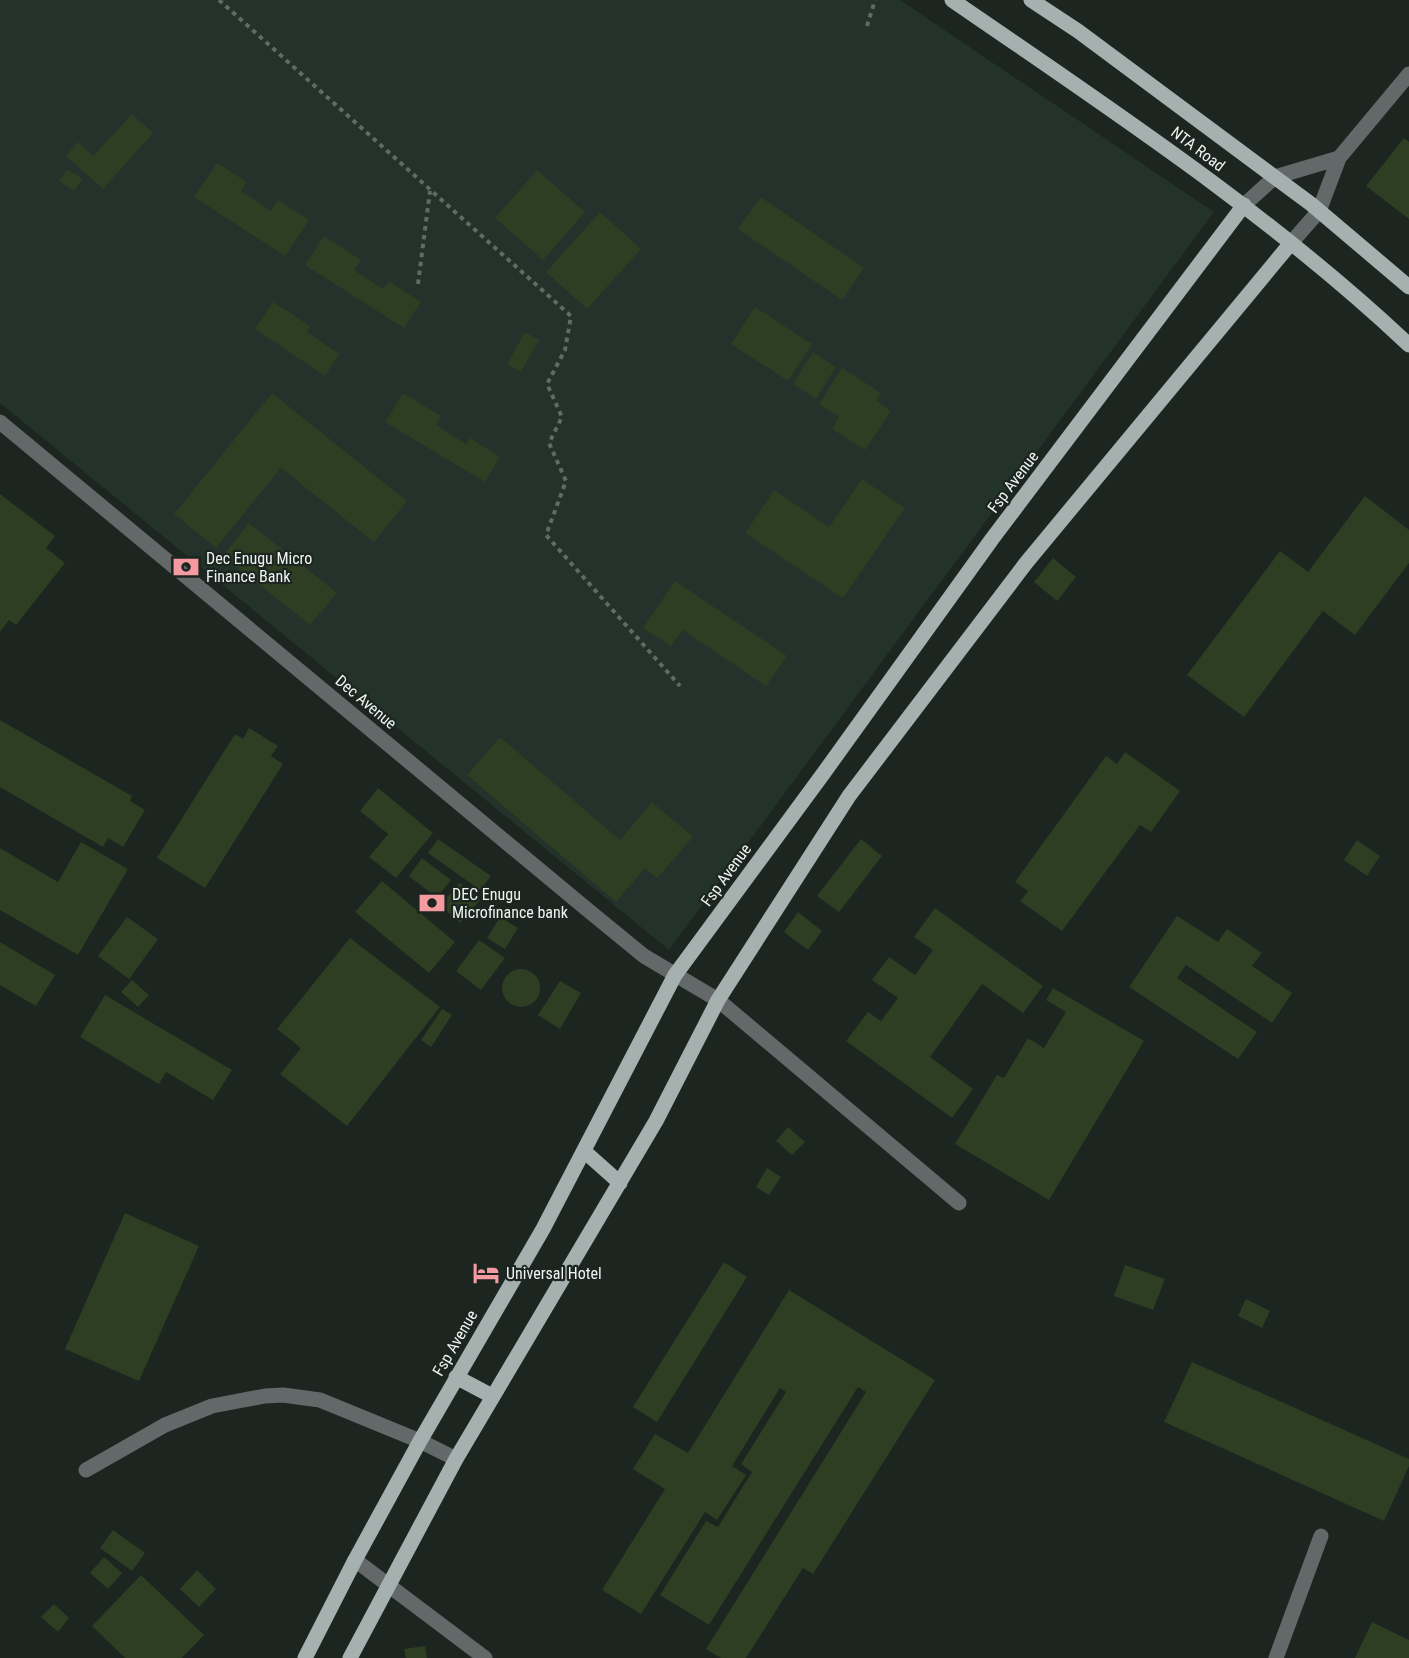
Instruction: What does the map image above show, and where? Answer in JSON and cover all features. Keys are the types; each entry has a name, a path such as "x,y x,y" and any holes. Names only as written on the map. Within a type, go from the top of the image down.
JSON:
{"main road":[{"name":"NTA Road","path":"952,0 1155,140 1244,206 1385,322 1409,345"},
{"name":"NTA Road","path":"1031,0 1077,31 1275,177 1409,287"},
{"name":"Fsp Avenue","path":"305,1658 420,1441 543,1229 675,975 992,539 1244,206"},
{"path":"350,1658 456,1459 656,1121 718,1000 849,796 1026,563 1291,243"},
{"path":"584,1151 620,1183"},
{"path":"456,1377 492,1396"}],"street":[{"path":"1291,243 1319,211 1339,158 1409,74"},
{"path":"1275,177 1339,158"},
{"name":"Fsp Avenue","path":"1244,206 1275,177"},
{"name":"Dec Avenue","path":"0,422 589,911 645,956 718,1000 959,1203"},
{"path":"86,1470 165,1425 212,1406 283,1395 320,1401 420,1441 456,1459"},
{"path":"1276,1658 1321,1536"},
{"path":"355,1560 485,1658"}],"path":[{"path":"219,0 571,316 565,350 547,384 562,417 549,443 567,481 546,535 680,686"},
{"path":"867,26 875,0"},
{"path":"418,284 430,190"}],"shaded area":[{"path":"0,0 900,0 1214,212 669,950 0,403"}],"building":[{"path":"132,114 153,133 103,189 66,156 78,142 93,156"},
{"path":"1404,138 1409,142 1409,219 1366,186"},
{"path":"217,163 247,182 241,191 271,211 278,200 309,220 285,256 194,197"},
{"path":"67,169 83,179 74,191 59,181"},
{"path":"537,170 585,212 543,260 495,218"},
{"path":"761,197 864,268 842,300 738,229"},
{"path":"600,212 641,249 587,309 546,272"},
{"path":"324,236 361,260 354,270 383,289 389,281 421,302 404,328 305,265"},
{"path":"273,302 310,326 307,332 339,354 325,376 255,329"},
{"path":"755,307 812,344 788,381 731,344"},
{"path":"525,332 539,340 521,372 507,364"},
{"path":"813,352 836,367 816,399 793,384"},
{"path":"842,368 881,393 876,401 891,411 865,450 832,429 839,417 819,404"},
{"path":"272,393 407,501 374,542 281,468 216,548 174,514"},
{"path":"403,393 441,416 436,425 466,444 470,438 500,457 485,482 385,422"},
{"path":"862,479 905,508 843,598 745,533 774,490 829,527"},
{"path":"0,494 55,536 46,548 65,563 16,625 9,620 0,632"},
{"path":"1365,496 1409,530 1409,563 1355,635 1323,611 1244,717 1187,675 1280,551 1308,572"},
{"path":"249,523 337,593 310,625 223,556"},
{"path":"1053,558 1076,577 1057,601 1034,582"},
{"path":"675,581 787,656 766,686 683,630 671,646 643,628"},
{"path":"0,720 132,796 130,801 145,810 123,847 108,838 103,847 0,787"},
{"path":"249,728 278,746 271,756 283,764 205,888 157,858 235,734 243,739"},
{"path":"500,737 620,840 652,802 693,837 657,878 645,868 616,902 467,775"},
{"path":"1125,752 1180,791 1151,832 1140,825 1062,931 1020,901 1028,891 1015,882 1106,756 1117,764"},
{"path":"378,788 433,833 396,878 369,857 388,834 360,811"},
{"path":"438,839 491,876 480,890 428,853"},
{"path":"861,839 882,856 839,912 817,896"},
{"path":"1357,840 1380,856 1367,876 1344,860"},
{"path":"81,842 128,869 78,955 0,910 0,848 58,882"},
{"path":"422,858 451,880 437,898 409,876"},
{"path":"382,881 455,942 429,973 355,912"},
{"path":"460,883 480,900 460,923 440,905"},
{"path":"935,908 1043,986 1023,1013 982,984 930,1057 973,1089 952,1118 846,1041 868,1012 881,1021 898,998 872,980 889,957 915,975 933,950 914,937"},
{"path":"798,912 822,931 808,950 784,932"},
{"path":"1177,916 1218,942 1227,929 1262,953 1252,966 1292,993 1272,1023 1186,965 1177,978 1257,1032 1238,1059 1129,987"},
{"path":"127,917 158,939 129,979 98,956"},
{"path":"500,917 518,928 505,949 487,938"},
{"path":"350,938 440,1007 347,1126 280,1074 301,1048 277,1029"},
{"path":"479,940 505,958 481,990 456,971"},
{"path":"0,942 55,975 36,1006 0,985"},
{"path":"521,969 535,974 540,988 535,1002 521,1007 507,1002 502,988 507,974"},
{"path":"132,980 149,995 138,1007 121,992"},
{"path":"560,981 581,993 560,1029 538,1015"},
{"path":"1053,988 1144,1041 1049,1200 955,1144 997,1075 1004,1078 1028,1038 1044,1048 1066,1012 1046,1000"},
{"path":"105,995 232,1070 213,1100 166,1072 159,1084 80,1037"},
{"path":"442,1009 452,1015 431,1047 421,1040"},
{"path":"788,1127 805,1142 792,1155 776,1141"},
{"path":"767,1168 781,1177 769,1195 756,1187"},
{"path":"125,1213 199,1246 139,1381 65,1349"},
{"path":"724,1262 747,1277 657,1422 633,1407"},
{"path":"1125,1265 1165,1279 1153,1310 1114,1296"},
{"path":"789,1290 935,1380 813,1574 803,1568 746,1658 721,1658 706,1649 866,1392 858,1387 709,1625 660,1595 706,1521 718,1527 752,1472 741,1464 786,1392 780,1388 732,1466 746,1475 717,1520 705,1512 641,1614 602,1590 665,1489 633,1469 655,1434 688,1453"},
{"path":"1246,1299 1270,1311 1262,1328 1238,1316"},
{"path":"1192,1362 1409,1459 1409,1466 1384,1521 1164,1422"},
{"path":"113,1530 145,1553 132,1571 100,1548"},
{"path":"104,1557 122,1573 108,1589 90,1573"},
{"path":"197,1570 216,1589 199,1607 180,1589"},
{"path":"141,1575 204,1635 182,1658 125,1658 92,1626"},
{"path":"54,1604 69,1618 58,1632 41,1617"},
{"path":"1372,1622 1409,1640 1409,1658 1355,1658"},
{"path":"425,1646 427,1658 406,1658 404,1649"}],"place":[{"name":"Dec Enugu Micro Finance Bank","path":"186,567"},
{"name":"DEC Enugu Microfinance bank","path":"432,903"},
{"name":"Universal Hotel","path":"486,1273"}]}
